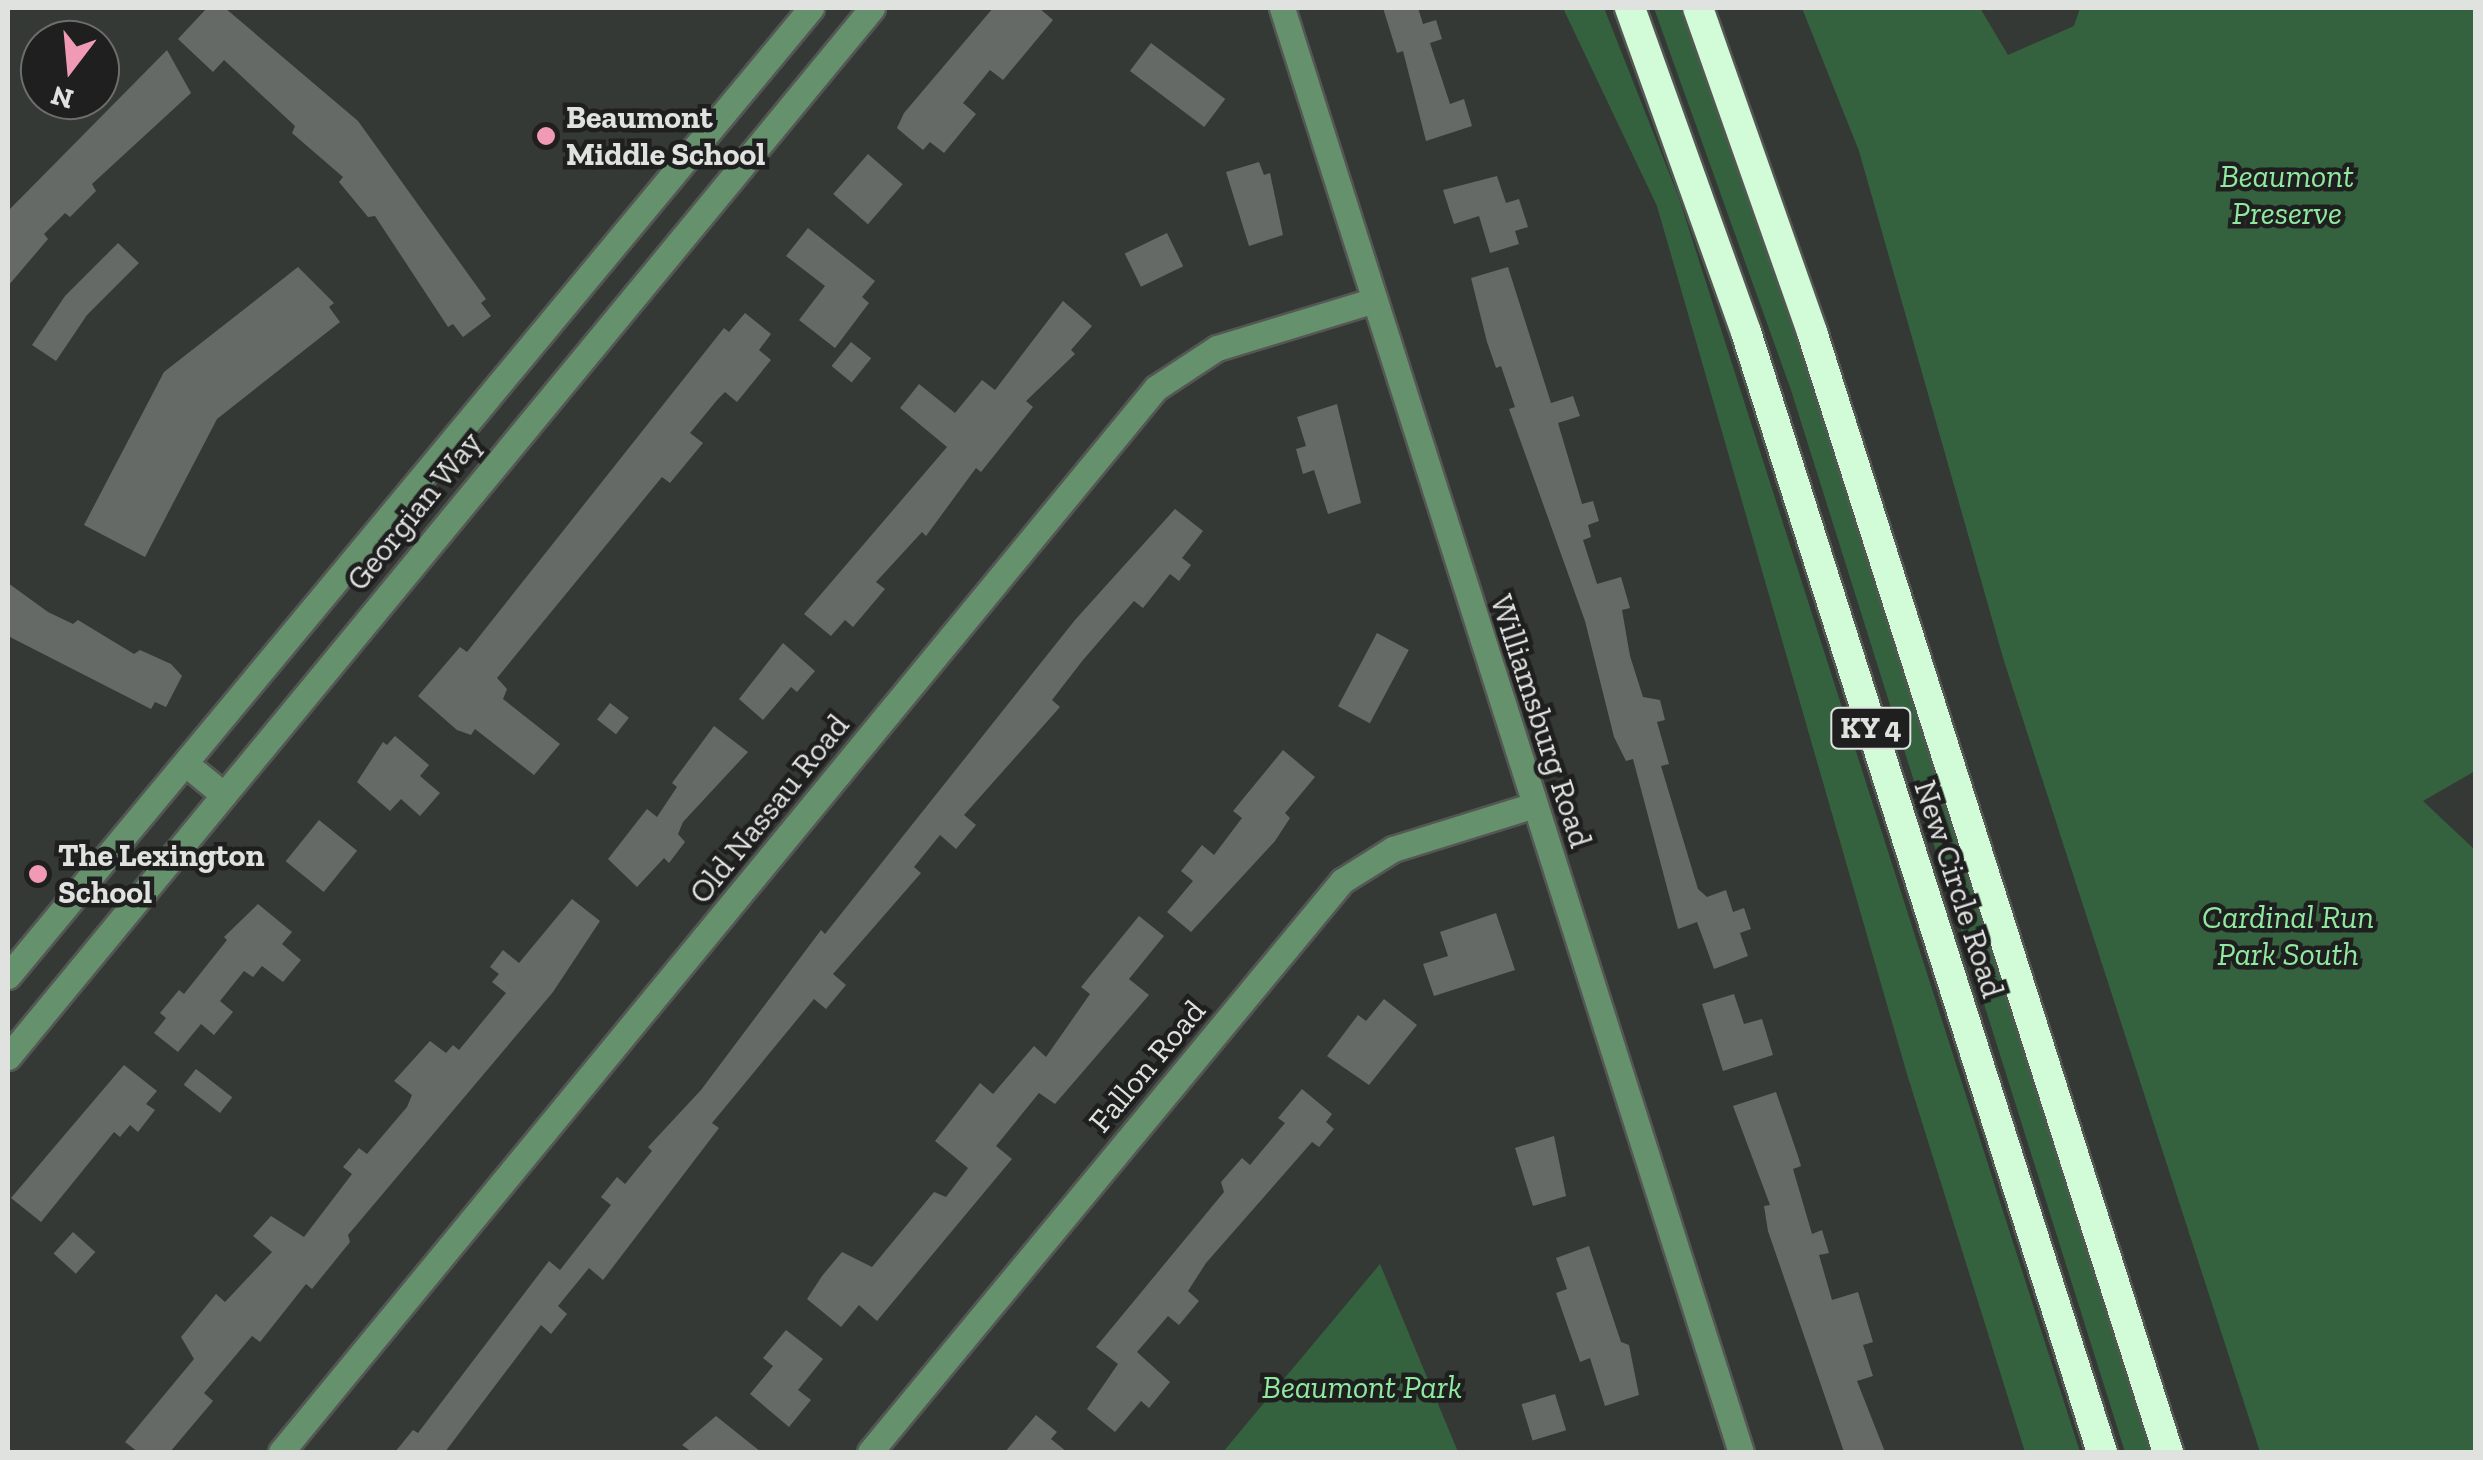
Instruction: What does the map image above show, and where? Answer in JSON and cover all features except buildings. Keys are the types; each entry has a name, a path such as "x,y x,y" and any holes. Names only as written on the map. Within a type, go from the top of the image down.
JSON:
{"highway":[{"name":"New Circle Road","path":"1630,8 1746,332 2102,1452"},
{"name":"New Circle Road","path":"1698,8 1812,332 2168,1452"}],"street":[{"name":"Georgian Way","path":"8,976 812,8"},
{"name":"Georgian Way","path":"8,1057 872,8"},
{"name":"Williamsburg Road","path":"1282,8 1741,1452"},
{"path":"649,204 686,232"},
{"name":"Old Nassau Road","path":"281,1452 1156,388 1217,348 1372,301"},
{"path":"186,764 224,795"},
{"name":"Fallon Road","path":"870,1452 1342,880 1393,849 1534,805"}],"green space":[{"path":"1563,8 1604,8 1679,198 2080,1452 2025,1452 1907,1074 1657,206"},
{"path":"1654,8 1680,8 1767,238 2153,1452 2125,1452 1791,390"},
{"name":"Cardinal Run Park South","path":"1802,8 1980,8 2008,55 2074,26 2080,8 2475,8 2475,771 2423,801 2475,850 2475,1452 2260,1452 2004,661 1859,151"},
{"name":"Beaumont Park","path":"1380,1264 1458,1452 1223,1452"}],"place":[{"name":"Beaumont Middle School","path":"546,136"},
{"name":"The Lexington School","path":"38,874"}],"park label":[{"name":"Beaumont Preserve","path":"2287,196"}]}
